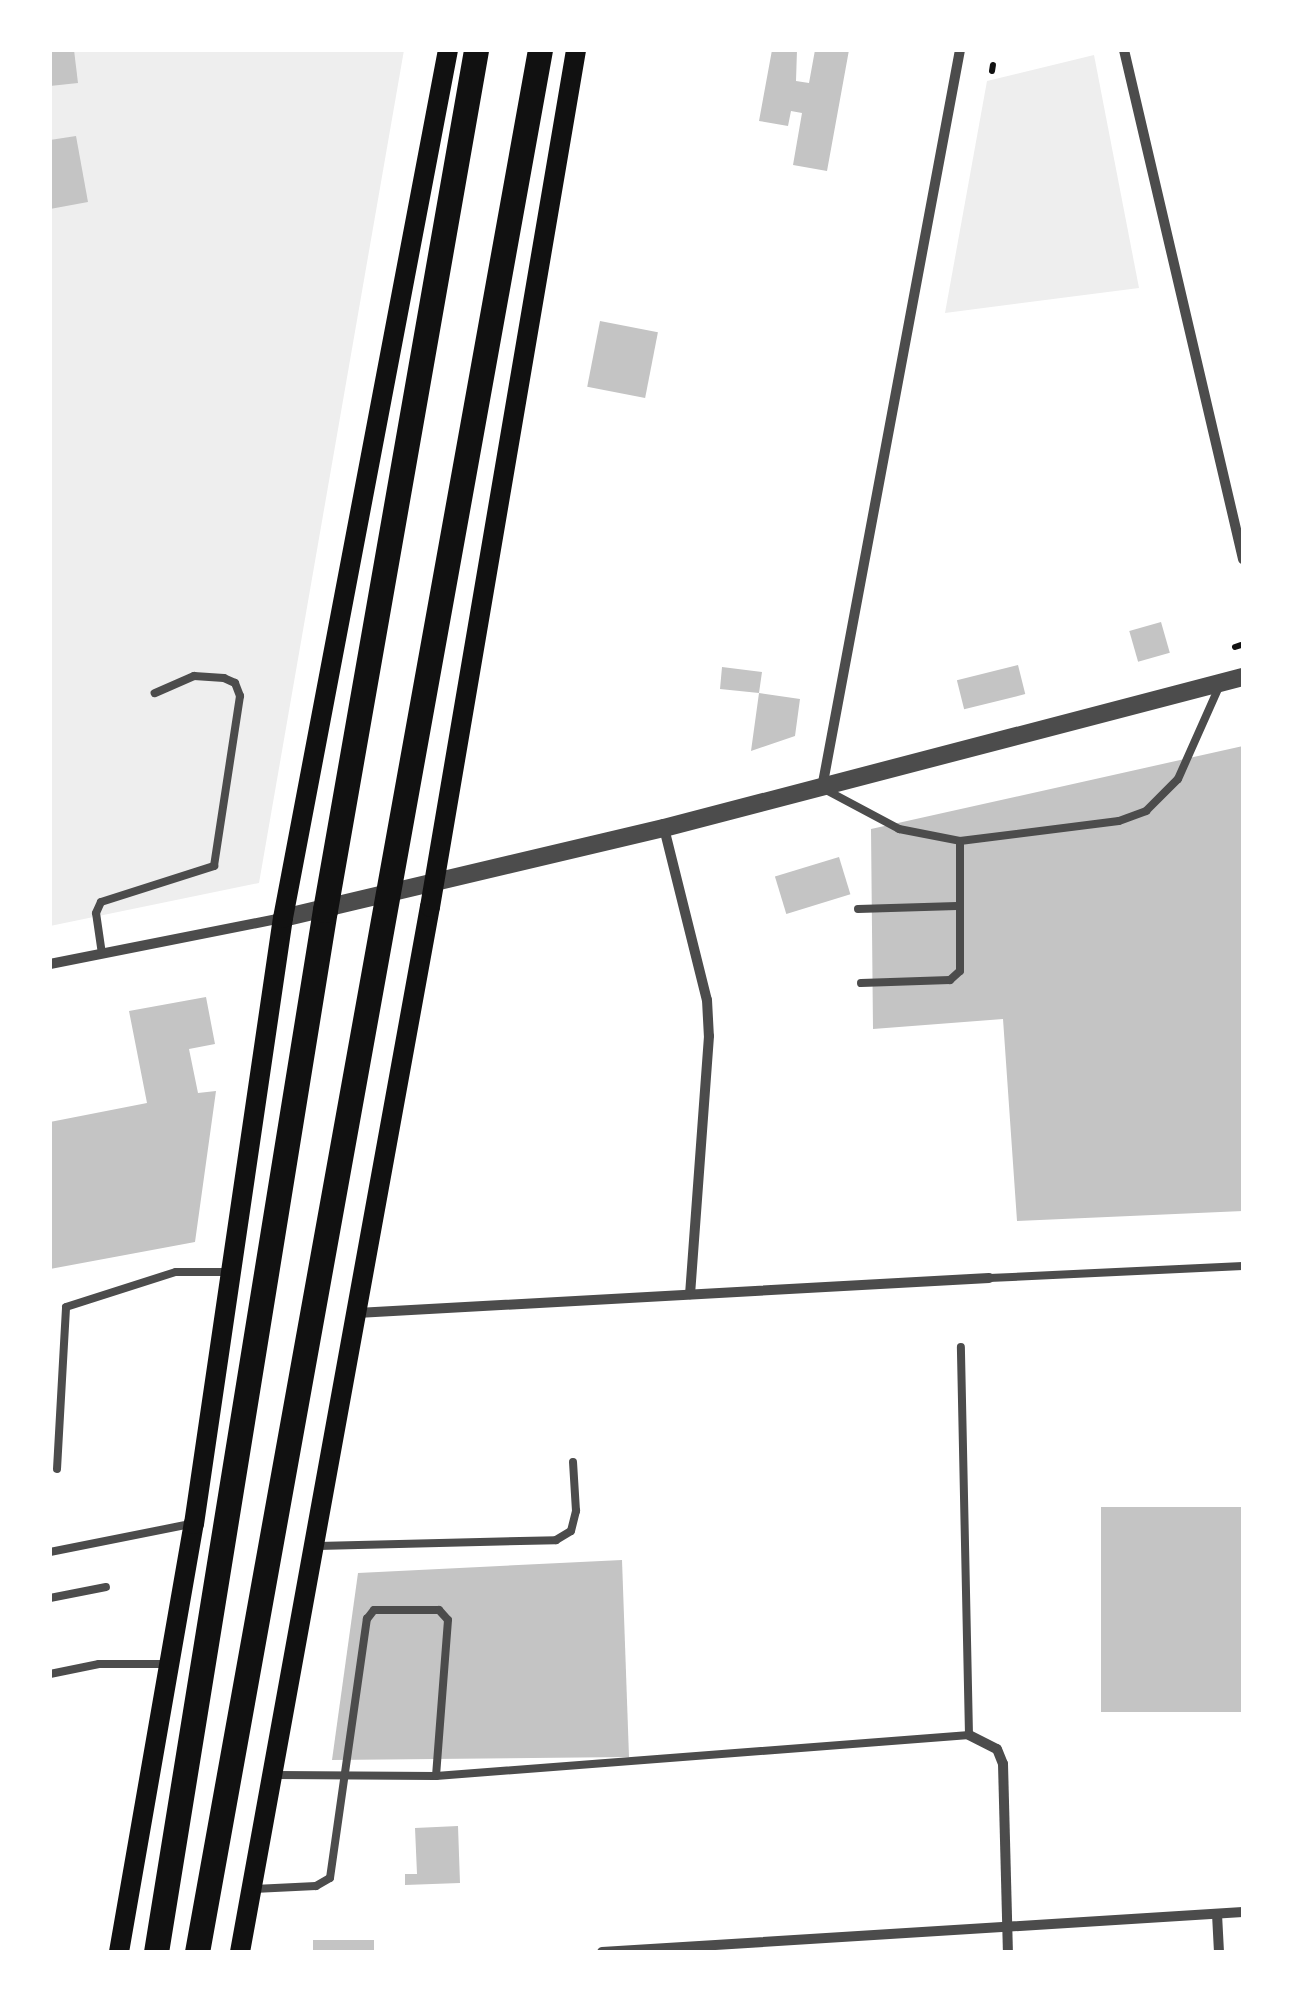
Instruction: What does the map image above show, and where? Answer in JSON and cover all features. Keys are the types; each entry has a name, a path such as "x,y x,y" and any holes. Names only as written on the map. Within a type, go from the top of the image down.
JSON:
{"main road":[{"path":"120,1952 194,1524 283,918 448,50"},
{"path":"156,1952 326,910 476,50"},
{"path":"197,1952 392,895 540,50"},
{"path":"240,1952 434,884 576,50"}],"street":[{"path":"822,788 960,50"},
{"path":"1124,50 1243,559"},
{"path":"50,964 392,895 1243,678"},
{"path":"664,828 707,1000 710,1036 690,1294"},
{"path":"356,1313 989,1278"},
{"path":"969,1735 997,1750 1003,1764 1008,1952"},
{"path":"602,1952 1243,1912"},
{"path":"1218,1914 1219,1952"}],"lane":[{"path":"102,954 96,913 101,902 214,866 240,696 235,683 194,676 155,693"},
{"path":"822,788 898,828 960,841 1076,830 1146,811 1166,795 1198,745 1220,683"},
{"path":"862,983 956,976 960,841"},
{"path":"858,910 958,906"},
{"path":"989,1278 1243,1266"},
{"path":"57,1468 66,1306 176,1272 231,1272"},
{"path":"272,1775 436,1776 969,1735 961,1348"},
{"path":"314,1546 556,1540 571,1531 576,1511 573,1462"},
{"path":"50,1552 194,1524"},
{"path":"50,1598 106,1588"},
{"path":"252,1889 326,1883 368,1619 383,1608 439,1610 448,1620 436,1776"},
{"path":"50,1674 100,1664 170,1664"}],"shaded area":[{"path":"50,50 404,50 259,883 50,926"},
{"path":"1094,55 1139,288 945,313 987,81"}],"building":[{"path":"50,50 74,50 78,83 50,86"},
{"path":"772,50 797,50 796,81 809,83 815,50 849,50 827,171 793,165 802,113 791,111 788,126 759,121"},
{"path":"76,136 88,202 50,209 50,140"},
{"path":"600,321 658,332 645,398 587,387"},
{"path":"1161,622 1170,653 1138,662 1129,631"},
{"path":"1018,665 1025,694 964,709 957,680"},
{"path":"722,667 762,672 759,693 720,689"},
{"path":"759,693 800,699 795,736 751,751"},
{"path":"1243,746 1243,1211 1017,1221 1003,1019 873,1029 871,829"},
{"path":"839,857 850,894 786,914 775,877"},
{"path":"206,997 215,1044 189,1049 198,1093 216,1091 195,1242 50,1269 50,1122 147,1103 129,1011"},
{"path":"1101,1507 1243,1507 1243,1712 1101,1712"},
{"path":"622,1560 629,1757 332,1760 358,1573"},
{"path":"458,1826 460,1883 405,1885 405,1874 417,1874 415,1828"},
{"path":"313,1940 374,1940 374,1952 313,1952"}]}
